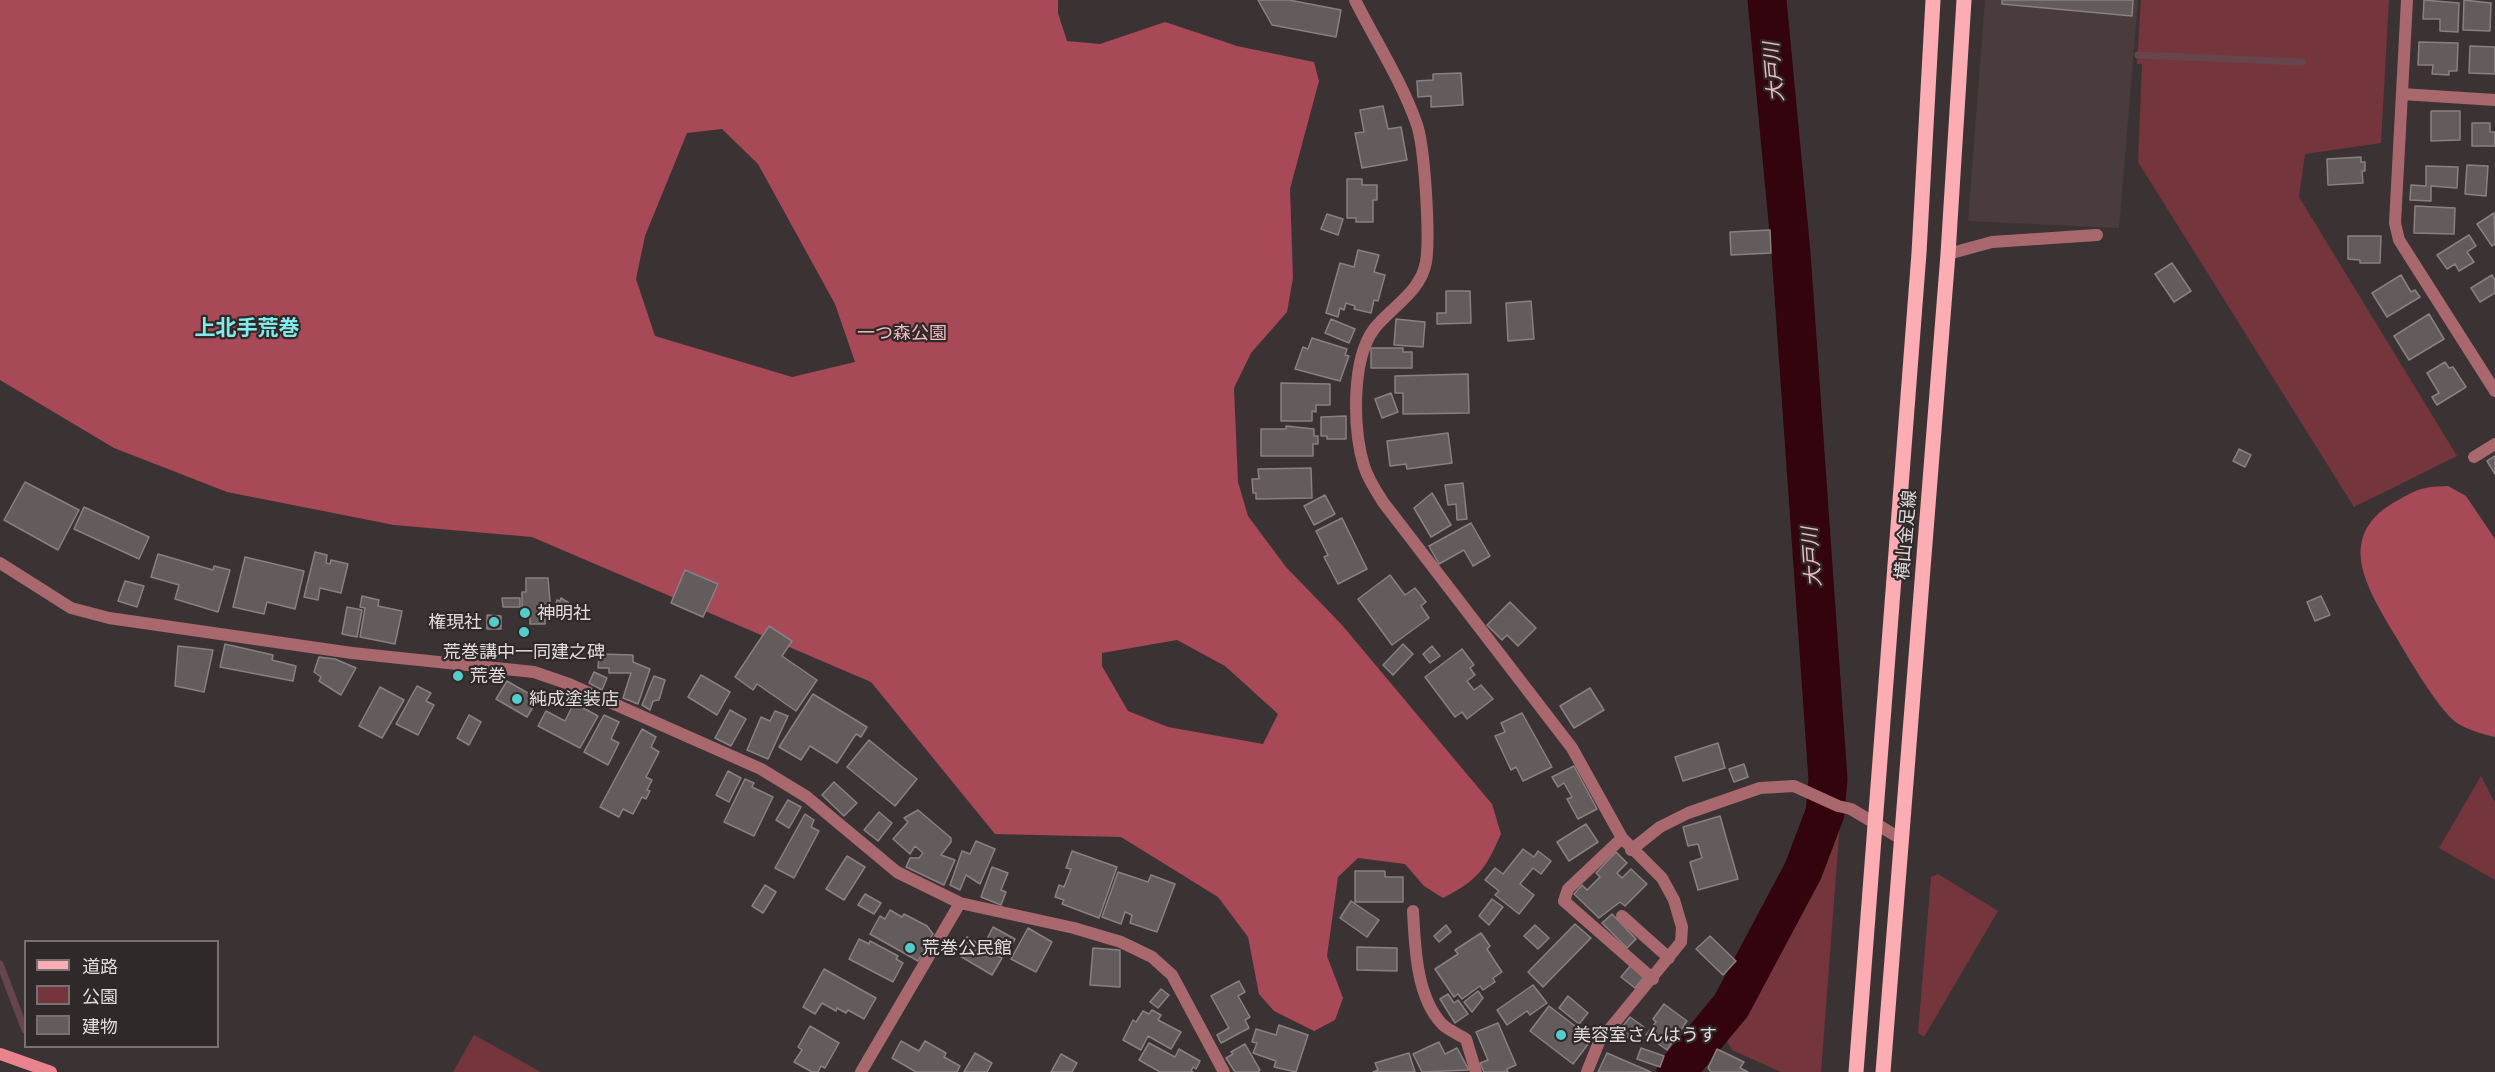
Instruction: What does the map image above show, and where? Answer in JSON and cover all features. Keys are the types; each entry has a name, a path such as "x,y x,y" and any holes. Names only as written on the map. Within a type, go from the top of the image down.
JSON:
{"main road":[{"name":"横山金足線","path":"1856,1072 1877,824 1919,253 1933,0"},
{"name":"横山金足線","path":"1883,1072 1948,254 1964,0"}],"street":[{"path":"1355,0 1417,123 1426,201 1426,263 1420,280 1394,311 1375,328 1363,346 1358,366 1359,438 1364,466 1383,502 1572,748 1622,838 1631,850 1655,871 1674,900 1682,927 1681,942 1653,979 1629,1003 1599,1042 1587,1072"},
{"path":"2407,0 2395,223 2399,240 2495,391"},
{"path":"2402,94 2495,100"},
{"path":"1948,254 1992,242 2097,235"},
{"path":"2474,457 2495,444"},
{"path":"0,563 71,608 134,623 352,652 534,672 569,684 761,769 807,797 897,872 960,903 1074,928 1121,942 1152,957 1172,975 1224,1072"},
{"path":"1631,850 1660,827 1688,813 1760,788 1794,786 1838,806 1851,809 1903,840"},
{"path":"1622,838 1568,889 1564,901 1653,979"},
{"path":"861,1072 960,903"},
{"path":"1413,911 1416,964 1433,1011 1443,1026 1466,1038 1476,1072"},
{"path":"1622,916 1669,958"},
{"path":"0,1054 51,1072"}],"shaded area":[{"path":"1985,0 2138,0 2119,228 1968,221"}],"green space":[{"name":"一つ森公園","path":"0,0 1058,0 1058,13 1067,41 1100,44 1165,22 1237,46 1314,62 1319,81 1290,189 1293,278 1287,312 1251,353 1234,388 1238,482 1248,516 1286,567 1342,625 1492,804 1501,834 1479,873 1465,885 1443,898 1424,886 1405,864 1358,858 1338,877 1327,956 1343,998 1335,1020 1314,1031 1274,1011 1259,994 1248,937 1218,897 1121,837 995,834 871,682 532,537 394,525 227,492 114,448 0,380","holes":["722,129 758,164 835,304 855,362 792,377 655,336 636,279 645,236 687,133","1177,640 1225,666 1278,714 1263,744 1168,727 1128,711 1102,666 1102,653"]},
{"path":"2141,0 2389,0 2381,143 2305,154 2299,197 2457,456 2354,507 2138,162 2142,64 2137,64"},
{"path":"2448,486 2466,496 2495,539 2495,737 2475,732 2457,723 2433,696 2376,602 2362,567 2361,549 2364,533 2375,517 2393,503 2414,492 2425,488"},
{"path":"2481,776 2495,803 2495,880 2439,848"},
{"path":"1840,822 1821,1072 1781,1072 1732,1050 1726,1039 1822,857 1834,823"},
{"path":"1938,874 1998,911 1924,1037 1918,1033 1931,877"},
{"path":"474,1035 541,1072 453,1072"}],"building":[{"path":"1258,0 1289,0 1341,10 1336,37 1272,25"},
{"path":"2002,0 2133,0 2132,16 2002,4"},
{"path":"2424,0 2459,3 2458,32 2440,31 2440,19 2423,19"},
{"path":"2464,0 2491,3 2490,31 2463,30"},
{"path":"2419,42 2458,43 2457,71 2449,71 2449,75 2432,74 2433,65 2418,65"},
{"path":"2470,46 2495,47 2495,74 2469,73"},
{"path":"1461,73 1463,105 1431,107 1431,96 1418,97 1417,81 1433,80 1433,74"},
{"path":"1383,106 1388,129 1401,127 1407,160 1362,168 1355,133 1364,132 1360,110"},
{"path":"2431,111 2460,111 2460,140 2431,141"},
{"path":"2472,123 2490,123 2490,132 2495,132 2495,146 2472,146"},
{"path":"2361,157 2361,162 2365,162 2365,171 2362,171 2363,183 2328,185 2327,159"},
{"path":"2467,165 2488,166 2486,196 2465,194"},
{"path":"2426,166 2458,167 2457,188 2431,186 2431,201 2410,200 2411,185 2426,186"},
{"path":"1347,179 1362,179 1362,185 1377,185 1377,200 1373,200 1373,222 1356,222 1356,218 1347,218"},
{"path":"2415,206 2455,208 2454,234 2414,233"},
{"path":"2494,213 2495,244 2492,246 2477,224"},
{"path":"1327,214 1343,219 1338,235 1321,229"},
{"path":"1770,230 1771,253 1731,255 1730,232"},
{"path":"2469,235 2476,246 2467,252 2474,262 2459,271 2455,264 2447,269 2437,255"},
{"path":"2348,236 2381,236 2380,263 2360,263 2360,260 2348,259"},
{"path":"1358,250 1379,255 1374,272 1385,275 1378,301 1374,300 1371,313 1354,309 1355,306 1346,303 1344,310 1340,308 1338,317 1326,313 1340,263 1354,267"},
{"path":"2172,263 2191,291 2174,302 2155,274"},
{"path":"2401,275 2411,292 2415,290 2420,297 2387,317 2372,293"},
{"path":"2492,275 2495,280 2495,293 2480,302 2471,288"},
{"path":"1446,291 1470,291 1471,323 1437,324 1437,313 1446,313"},
{"path":"1531,301 1534,339 1508,341 1506,303"},
{"path":"2429,314 2444,339 2409,360 2394,336"},
{"path":"1331,319 1355,329 1349,343 1325,333"},
{"path":"1396,319 1425,322 1423,347 1394,345"},
{"path":"1312,338 1347,349 1345,355 1349,356 1340,381 1295,369 1303,347 1308,349"},
{"path":"1371,348 1403,348 1403,352 1412,352 1412,368 1371,368"},
{"path":"2445,362 2449,368 2453,367 2466,387 2437,405 2432,397 2439,393 2427,373"},
{"path":"1468,374 1469,413 1403,414 1403,393 1395,393 1395,376"},
{"path":"1281,383 1330,384 1330,405 1316,405 1316,412 1312,411 1312,421 1281,421"},
{"path":"1391,393 1398,412 1382,418 1375,399"},
{"path":"1346,416 1346,439 1327,439 1327,436 1321,436 1321,417"},
{"path":"1286,426 1314,429 1314,436 1318,436 1318,444 1313,444 1313,456 1261,456 1261,429 1286,429"},
{"path":"1448,433 1452,463 1407,469 1406,464 1390,466 1387,441"},
{"path":"2239,449 2251,455 2245,467 2233,461"},
{"path":"2495,456 2495,474 2487,461"},
{"path":"1311,468 1312,498 1256,499 1256,493 1253,493 1252,479 1259,479 1258,469"},
{"path":"25,482 79,510 58,550 4,520"},
{"path":"1463,483 1467,519 1457,520 1456,504 1448,505 1445,485"},
{"path":"1432,493 1451,525 1431,537 1414,508"},
{"path":"1325,495 1335,514 1314,525 1304,506"},
{"path":"84,507 149,537 139,559 74,529"},
{"path":"1342,518 1367,569 1338,584 1324,557 1328,555 1316,531"},
{"path":"1471,523 1490,556 1473,566 1464,550 1439,564 1429,546"},
{"path":"315,552 327,555 326,563 330,564 331,560 348,564 341,593 320,588 318,600 304,597"},
{"path":"158,554 213,570 214,566 230,570 218,612 175,599 179,585 151,577"},
{"path":"245,557 304,571 295,609 267,602 264,614 233,607"},
{"path":"685,570 718,584 703,617 671,603"},
{"path":"1390,575 1405,595 1415,588 1426,602 1421,606 1429,618 1392,645 1358,599"},
{"name":"神明社","path":"526,578 548,578 551,613 545,613 545,624 530,624 530,613 522,613 522,592 526,592"},
{"path":"125,581 144,586 137,607 118,601"},
{"path":"362,596 379,600 378,606 402,611 395,644 360,637 365,608 360,607"},
{"path":"2321,596 2330,615 2315,621 2307,602"},
{"path":"502,598 520,598 520,607 503,607"},
{"path":"561,598 569,603 567,613 563,613 562,617 556,616 557,611 554,610 557,600 560,601"},
{"path":"1510,602 1536,628 1518,646 1507,635 1502,640 1487,625"},
{"path":"347,607 362,610 357,637 342,634"},
{"name":"権現社","path":"487,615 501,616 501,629 487,629"},
{"path":"769,626 792,641 782,656 817,680 796,711 757,684 753,690 735,677"},
{"path":"225,644 273,655 272,660 296,666 293,681 220,667"},
{"path":"1403,644 1413,654 1393,675 1383,665"},
{"path":"178,646 213,650 204,692 175,686"},
{"path":"1432,646 1440,656 1430,663 1423,654"},
{"path":"1462,649 1474,665 1470,668 1475,675 1467,681 1474,690 1481,685 1493,699 1467,719 1462,712 1455,717 1425,677"},
{"path":"599,654 633,655 633,662 650,669 638,704 623,698 631,673 609,673 609,668 598,668"},
{"path":"319,657 335,659 356,668 341,695 319,681 321,677 314,672"},
{"path":"594,672 607,678 602,690 589,683"},
{"path":"701,675 730,692 717,715 688,697"},
{"path":"654,676 665,680 659,700 653,701 650,710 642,705"},
{"name":"純成塗装店","path":"507,681 538,699 527,717 496,699"},
{"path":"417,686 431,693 426,701 434,705 418,735 396,724"},
{"path":"380,687 404,700 382,738 359,726"},
{"path":"1590,688 1604,710 1574,728 1560,706"},
{"path":"813,694 867,727 861,737 856,734 837,763 810,746 801,760 779,747"},
{"path":"574,703 598,716 580,748 538,726 546,711 565,721"},
{"path":"730,710 746,719 731,746 715,738"},
{"path":"775,711 788,716 768,759 747,750 761,717 770,721"},
{"path":"1522,713 1552,767 1523,781 1516,767 1511,770 1495,736 1505,732 1501,723"},
{"path":"469,715 481,722 469,745 457,738"},
{"path":"604,715 619,722 611,739 619,743 608,765 584,752"},
{"path":"642,729 656,737 651,747 659,752 646,777 652,780 647,790 650,791 646,799 642,797 633,814 623,809 619,817 600,807"},
{"path":"869,740 917,779 895,806 847,767"},
{"path":"1718,743 1725,768 1683,781 1675,757"},
{"path":"1744,764 1748,777 1734,782 1729,769"},
{"path":"1574,766 1597,809 1578,819 1567,799 1572,797 1564,783 1558,787 1552,777"},
{"path":"728,771 741,778 729,802 716,795"},
{"path":"745,779 754,783 752,787 773,797 754,836 724,822"},
{"path":"834,782 857,803 844,816 822,795"},
{"path":"788,800 801,807 789,828 776,820"},
{"path":"918,810 951,838 951,842 941,855 955,860 944,885 906,867 910,858 919,858 923,853 915,846 910,854 893,839 908,822 904,818"},
{"path":"879,812 892,823 878,841 864,830"},
{"path":"805,814 814,820 811,827 819,831 794,878 775,868"},
{"path":"1720,816 1738,879 1698,890 1690,862 1702,858 1698,844 1688,846 1683,827"},
{"path":"1586,824 1598,842 1569,861 1557,842"},
{"path":"976,841 995,849 980,884 966,875 960,890 950,885 962,851 970,854"},
{"path":"1523,849 1534,857 1538,851 1551,861 1541,874 1533,868 1520,884 1534,895 1519,914 1495,895 1499,891 1485,880 1495,868 1503,874"},
{"path":"1072,851 1117,867 1099,918 1062,904 1064,900 1055,897 1059,885 1064,887 1071,869 1066,868"},
{"path":"1616,852 1627,863 1617,873 1622,878 1631,869 1647,884 1625,906 1620,902 1599,918 1574,894 1582,885 1587,890 1600,877 1596,873"},
{"path":"847,856 865,867 844,900 826,889"},
{"path":"992,867 1008,873 1001,890 1006,892 1001,905 981,897"},
{"path":"1355,871 1385,871 1385,877 1403,877 1403,902 1355,902"},
{"path":"1118,872 1148,882 1151,875 1175,884 1157,932 1130,923 1132,915 1125,912 1121,924 1102,917"},
{"path":"765,885 776,892 763,913 752,906"},
{"path":"865,894 881,903 874,914 858,905"},
{"path":"1492,899 1503,907 1489,925 1479,916"},
{"path":"1351,901 1379,920 1367,937 1340,918"},
{"name":"荒巻公民館","path":"890,910 902,917 904,914 927,926 933,934 918,961 870,934 880,916 885,919"},
{"path":"1612,914 1636,939 1627,948 1602,923"},
{"path":"1575,924 1591,938 1543,987 1528,972"},
{"path":"1446,925 1451,932 1439,942 1434,936"},
{"path":"1535,925 1549,938 1538,949 1524,936"},
{"path":"993,927 1015,939 1006,954 985,943"},
{"path":"1028,928 1052,942 1036,972 1011,959"},
{"path":"1481,933 1490,946 1487,949 1502,972 1493,978 1495,982 1483,990 1480,986 1462,999 1458,994 1454,997 1435,969 1458,954 1455,950"},
{"path":"1710,936 1736,961 1723,975 1696,949"},
{"path":"967,937 1002,958 992,975 960,956 966,947 962,944"},
{"path":"859,939 869,944 870,941 898,956 896,959 903,963 893,982 849,959"},
{"path":"1357,947 1397,948 1397,971 1357,970"},
{"path":"1093,948 1120,950 1120,987 1090,985"},
{"path":"1631,965 1645,976 1635,988 1621,977"},
{"path":"824,969 876,998 864,1019 848,1010 846,1013 837,1008 836,1011 822,1003 815,1014 803,1007"},
{"path":"1239,981 1245,992 1238,996 1250,1017 1245,1020 1249,1028 1221,1043 1217,1035 1229,1028 1211,996"},
{"path":"1533,985 1547,1003 1530,1015 1527,1011 1507,1025 1497,1010"},
{"path":"1161,989 1169,995 1158,1008 1150,1002"},
{"path":"1478,991 1483,998 1472,1012 1464,1002"},
{"path":"1448,994 1454,1003 1458,1000 1468,1014 1455,1023 1440,999"},
{"path":"1568,996 1588,1013 1579,1024 1559,1008"},
{"path":"1664,1004 1687,1021 1667,1050 1646,1035 1656,1022 1653,1019"},
{"name":"美容室さんはうす","path":"1549,1006 1592,1039 1573,1064 1530,1031"},
{"path":"1152,1010 1161,1015 1158,1020 1181,1032 1171,1049 1148,1036 1141,1050 1123,1040 1133,1020 1136,1022 1143,1011 1149,1014"},
{"path":"1630,1017 1644,1027 1633,1041 1619,1031"},
{"path":"1498,1023 1516,1065 1507,1069 1508,1072 1484,1072 1480,1063 1488,1060 1476,1032"},
{"path":"1279,1025 1308,1035 1296,1072 1274,1067 1276,1061 1253,1053 1257,1043 1252,1042 1256,1029 1276,1035"},
{"path":"810,1026 839,1043 825,1068 821,1066 818,1072 812,1072 794,1062 802,1050 798,1047"},
{"path":"901,1041 919,1051 925,1041 946,1053 944,1057 960,1066 957,1072 916,1072 892,1058"},
{"path":"1439,1042 1445,1054 1457,1048 1469,1070 1422,1072 1413,1054"},
{"path":"1149,1043 1175,1057 1179,1049 1200,1061 1196,1069 1193,1067 1191,1071 1193,1072 1160,1072 1139,1060"},
{"path":"1245,1044 1260,1070 1258,1072 1235,1072 1226,1058 1233,1054 1231,1052"},
{"path":"1641,1048 1664,1056 1660,1067 1637,1059"},
{"path":"1717,1049 1744,1062 1740,1068 1748,1072 1711,1072 1708,1068"},
{"path":"975,1053 992,1063 987,1072 964,1072"},
{"path":"1409,1053 1415,1072 1373,1072 1378,1070 1375,1063"},
{"path":"1607,1053 1651,1072 1598,1072"},
{"path":"1061,1054 1077,1063 1072,1072 1051,1072"}],"waterway":[{"name":"大戸川","path":"1676,1072 1731,1006 1803,871 1825,813 1828,779 1791,253 1767,0"},
{"path":"2138,55 2302,62"},
{"path":"0,964 24,1027"}],"place":[{"name":"神明社","path":"525,613"},
{"name":"権現社","path":"494,622"},
{"name":"荒巻講中一同建之碑","path":"524,632"},
{"name":"荒巻","path":"458,676"},
{"name":"純成塗装店","path":"517,699"},
{"name":"荒巻公民館","path":"910,948"},
{"name":"美容室さんはうす","path":"1561,1035"}],"district":[{"name":"上北手荒巻","path":"247,328"}]}
